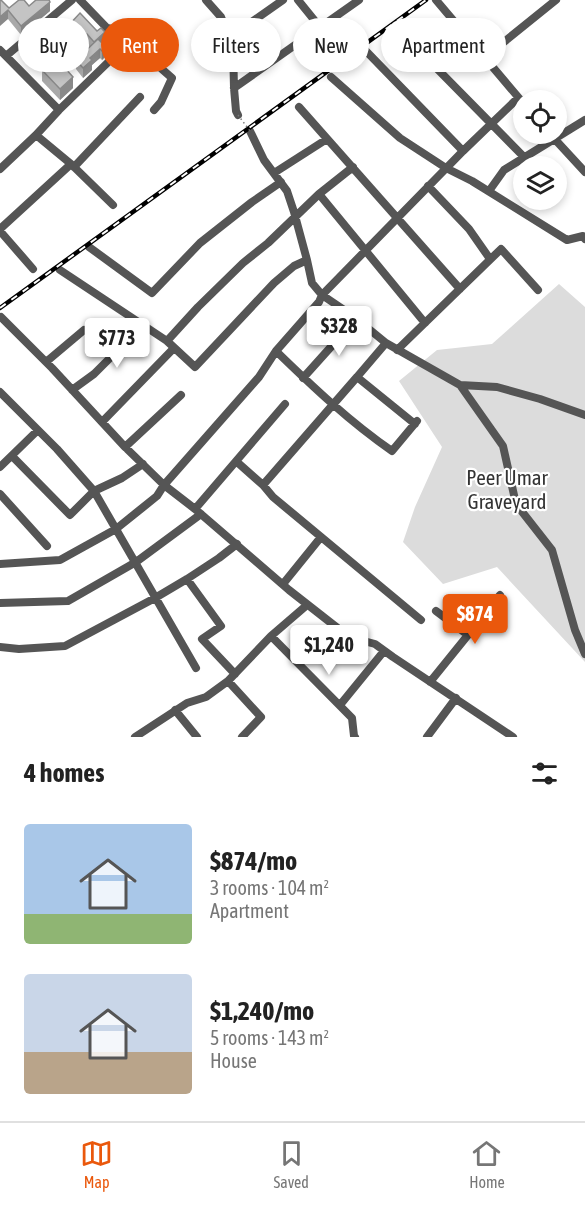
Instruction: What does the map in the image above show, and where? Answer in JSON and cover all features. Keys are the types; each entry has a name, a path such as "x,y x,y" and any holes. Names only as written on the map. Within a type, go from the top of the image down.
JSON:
{"street":[{"path":"59,110 3,53 72,0"},
{"path":"80,0 101,22"},
{"path":"206,0 221,18"},
{"path":"257,18 283,0"},
{"path":"298,0 312,18"},
{"path":"334,18 359,0"},
{"path":"436,0 451,18"},
{"path":"506,40 556,0"},
{"path":"234,88 293,47"},
{"path":"369,54 463,151"},
{"path":"0,169 101,69"},
{"path":"154,110 161,102 172,78 165,72"},
{"path":"234,72 238,115"},
{"path":"440,72 523,156"},
{"path":"496,72 513,92"},
{"path":"331,77 400,138 446,168 489,191 567,240 583,236 585,239"},
{"path":"33,269 1,232 73,166 140,97"},
{"path":"299,107 460,289"},
{"path":"0,564 60,560 116,529 157,496 259,376 276,351 319,302 322,295 463,151 513,108"},
{"path":"567,129 585,120"},
{"path":"250,131 264,160 287,191 296,217 312,283 322,295 386,343 460,385 503,446 516,504 552,550 575,630 585,654"},
{"path":"36,135 73,166 113,205"},
{"path":"274,173 327,139"},
{"path":"525,156 542,144"},
{"path":"560,144 585,172"},
{"path":"489,191 504,170 513,164"},
{"path":"166,341 243,262 268,243 319,194 352,168"},
{"path":"89,247 152,293 200,243 281,182"},
{"path":"428,186 469,229 490,259"},
{"path":"319,194 425,323"},
{"path":"397,350 501,249 538,290"},
{"path":"60,270 166,341 195,367 274,283 294,266 307,260"},
{"path":"1,317 124,447 165,485 307,605 349,637 375,644 513,737"},
{"path":"303,378 356,319"},
{"path":"72,390 94,374 143,325"},
{"path":"46,362 84,330"},
{"path":"262,485 386,343"},
{"path":"102,422 174,348"},
{"path":"276,351 333,405 370,437 392,452 417,422 357,377"},
{"path":"460,385 497,387 585,415"},
{"path":"0,392 94,491 196,668"},
{"path":"124,447 181,395"},
{"path":"0,603 68,601 136,562 198,511 285,404"},
{"path":"0,467 38,430"},
{"path":"12,456 70,515 94,491 122,478 143,464"},
{"path":"237,462 273,497 421,621"},
{"path":"0,494 47,546"},
{"path":"283,584 321,537"},
{"path":"0,648 65,646 155,598 237,544"},
{"path":"187,579 221,626 202,639 235,674"},
{"path":"430,682 500,595"},
{"path":"135,737 175,710 187,703 206,697 228,681 271,636 307,605"},
{"path":"436,611 468,634"},
{"path":"271,636 352,718 355,737"},
{"path":"340,705 384,651"},
{"path":"228,681 261,717 242,737"},
{"path":"427,737 456,699"},
{"path":"175,710 197,737"}],"path":[{"path":"238,115 250,131"}],"green space":[{"name":"Peer Umar Graveyard","path":"559,284 585,307 585,662 497,567 443,584 403,542 415,507 442,447 399,381 437,350 492,344"}],"building":[{"path":"0,0 9,8 19,0 24,0 29,6 36,0 49,0 50,2 31,18 18,18 18,22 8,10 0,17"},
{"path":"80,13 85,18 75,18"},
{"path":"89,23 97,31 101,28 101,36 94,42 89,36"},
{"path":"98,39 101,42 101,50 90,58 92,60 89,63 89,48"},
{"path":"44,72 69,72 73,77 60,89"}],"railway":[{"path":"0,308 426,0"}]}
